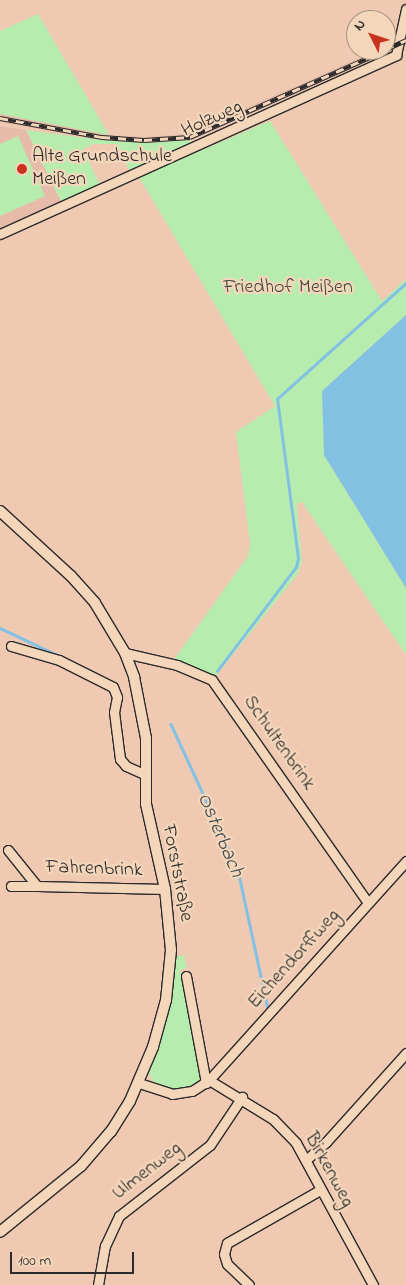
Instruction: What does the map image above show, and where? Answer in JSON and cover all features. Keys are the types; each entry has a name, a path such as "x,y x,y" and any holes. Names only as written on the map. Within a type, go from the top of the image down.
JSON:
{"street":[{"name":"Holzweg","path":"0,234 396,55 406,9"},
{"name":"Forststraße","path":"0,511 71,576 95,603 125,653 142,708 146,804 165,889 171,950 166,1000 139,1083 112,1131 81,1166 0,1232"},
{"path":"11,646 58,660 112,687 117,697 114,712 120,758 126,766 144,774"},
{"name":"Schultenbrink","path":"125,653 168,662 212,680 368,902"},
{"name":"Fahrenbrink","path":"8,850 37,886 165,889"},
{"name":"Eichendorffweg","path":"139,1083 172,1094 192,1091 208,1082 406,861"},
{"path":"11,886 37,886"},
{"path":"186,976 208,1082"},
{"path":"306,1160 326,1142 406,1053"},
{"name":"Birkenweg","path":"208,1082 242,1097 283,1127 306,1160 320,1190 373,1285"},
{"name":"Ulmenweg","path":"98,1285 105,1246 119,1216 210,1144 242,1097"},
{"path":"248,1285 228,1264 224,1254 227,1243 320,1190"}],"shaded area":[{"path":"406,37 406,45 396,49 396,42"},
{"path":"354,60 372,60 190,140 145,143 101,140 0,122 0,114 109,135 144,137 188,134"},
{"name":"Alte Grundschule Meißen","path":"0,126 26,130 64,207 0,236"}],"green space":[{"path":"38,14 109,135 0,114 0,31"},
{"name":"Friedhof Meißen","path":"270,121 382,301 406,279 406,315 322,391 324,455 406,588 406,655 302,502 297,504 302,561 298,574 215,677 173,661 248,556 250,544 236,432 275,406 139,177"},
{"path":"26,130 101,140 145,143 190,140 192,143 129,170 116,144 94,144 83,149 103,191 64,207"},
{"path":"18,136 45,196 0,216 0,144"},
{"path":"184,955 187,968 180,970 200,1077 198,1082 183,1089 165,1088 155,1085 149,1074 169,1005 174,957"}],"water":[{"path":"406,315 406,588 324,455 322,391"}],"waterway":[{"path":"217,671 296,567 298,558 277,399 406,283"},
{"name":"Osterbach","path":"0,628 93,672"},
{"name":"Osterbach","path":"171,724 238,870 268,1009"}],"railway":[{"path":"396,44 406,40"},
{"path":"0,118 102,137 144,140 190,137 363,60"}],"place":[{"name":"Alte Grundschule Meißen","path":"22,169"}]}
